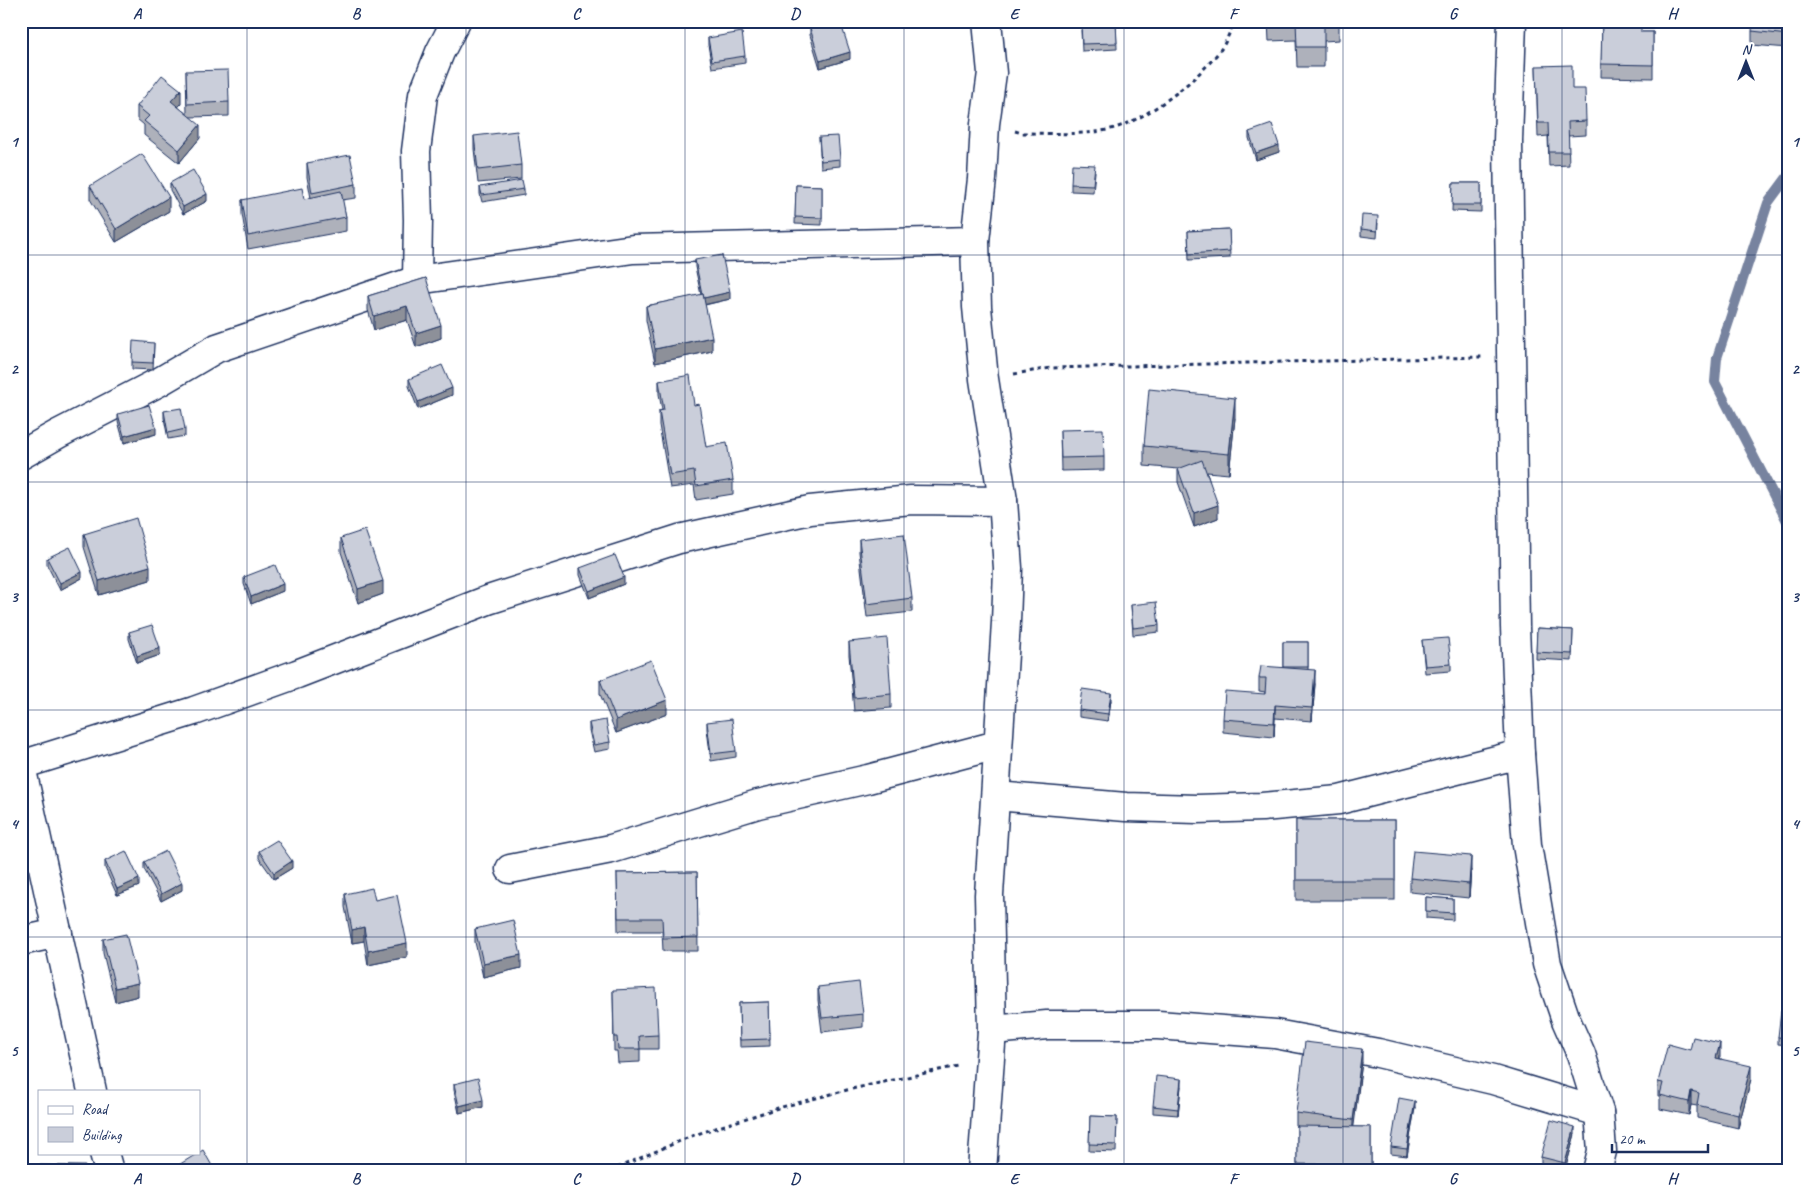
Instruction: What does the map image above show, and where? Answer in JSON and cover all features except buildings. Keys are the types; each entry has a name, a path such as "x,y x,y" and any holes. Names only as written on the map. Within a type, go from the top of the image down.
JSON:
{"street":[{"path":"417,280 416,151 423,95 440,52 456,21"},
{"path":"982,1171 992,1030 989,895 1008,568 1003,501 984,379 977,307 975,241 982,179 985,124 992,73 987,21"},
{"path":"1512,21 1508,141 1515,627 1520,754 1527,845 1547,964 1566,1020 1581,1054 1599,1112 1602,1151 1597,1171"},
{"path":"21,455 159,382 216,348 417,280 633,249 975,241"},
{"path":"92,1090 21,765 194,711 297,674 488,600 679,538 810,510 911,500 1003,501"},
{"path":"510,869 611,849 758,804 868,779 997,745"},
{"path":"996,796 1126,807 1197,809 1262,807 1339,800 1520,754"},
{"path":"21,941 58,933"},
{"path":"992,1030 1047,1025 1158,1025 1275,1034 1378,1053 1493,1080 1599,1112"},
{"path":"104,1154 109,1171"}],"path":[{"path":"985,124 1022,133 1085,134 1112,129 1142,116 1184,88 1222,48 1235,21"},
{"path":"984,379 1051,368 1511,356"},
{"path":"610,1171 694,1135 778,1108 847,1090 921,1076 990,1058"}],"waterway":[{"path":"1788,176 1768,203 1717,358 1715,382 1788,523"}]}
